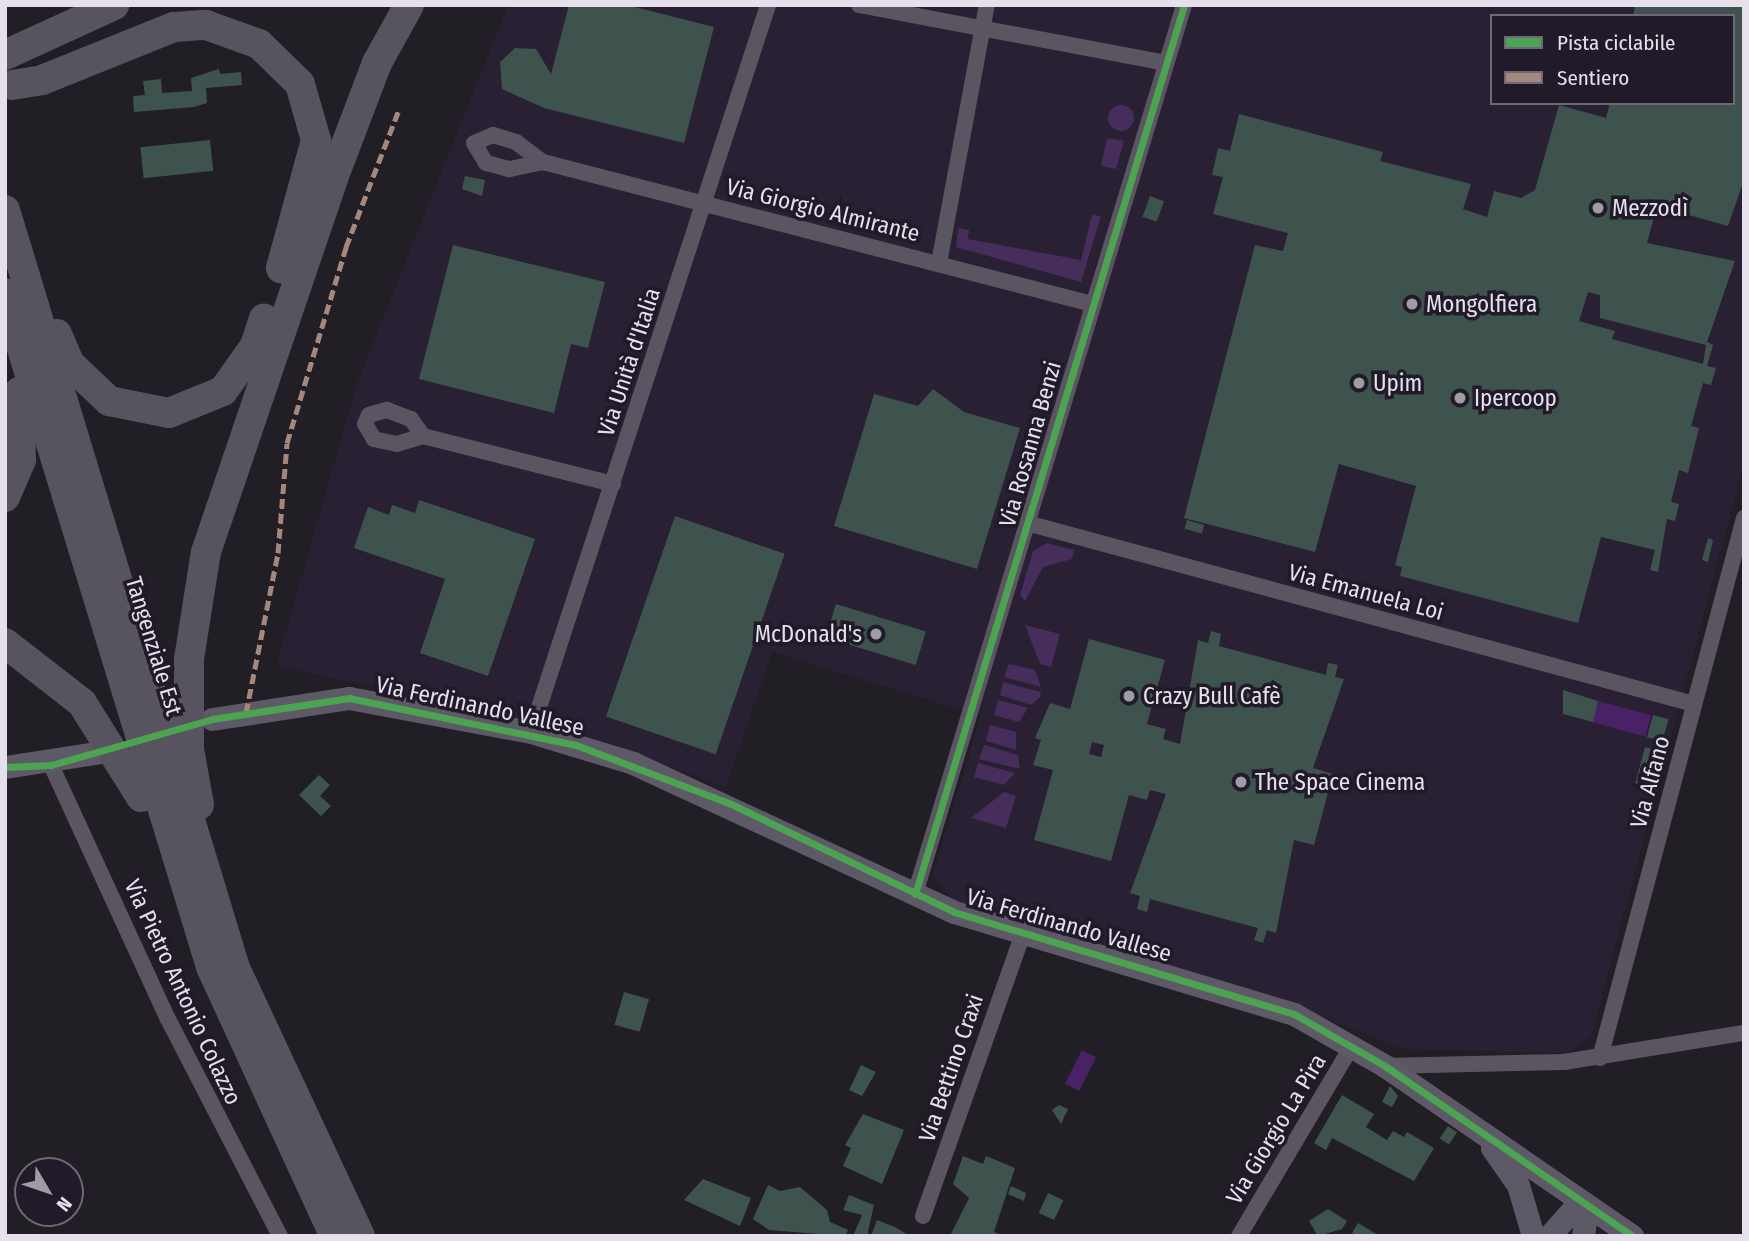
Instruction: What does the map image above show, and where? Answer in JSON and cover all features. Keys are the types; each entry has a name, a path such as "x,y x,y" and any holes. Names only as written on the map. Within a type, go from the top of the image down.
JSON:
{"highway":[{"path":"49,36 89,5"},
{"path":"5,55 114,5"},
{"path":"9,86 182,5"},
{"path":"5,643 82,703 124,762 187,923 223,967 236,947 189,750 196,601 223,496 334,176 377,62 409,5"},
{"path":"9,86 42,80 146,36 206,25 259,44 282,60 300,84 316,140 307,190 255,346 223,391 197,407 139,411 86,383 70,364 28,260 18,249"},
{"name":"Tangenziale Est","path":"5,210 223,967 360,1236"},
{"name":"Tangenziale Est","path":"5,293 223,967 335,1236"},
{"path":"5,337 25,429 5,497"}],"street":[{"name":"Via Unità d'Italia","path":"531,732 768,5"},
{"path":"859,5 1166,63"},
{"path":"939,263 987,5"},
{"name":"Via Rosanna Benzi","path":"915,894 1184,5"},
{"name":"Via Giorgio Almirante","path":"543,162 1092,304"},
{"path":"423,436 613,484"},
{"name":"Via Alfano","path":"1600,1058 1744,518"},
{"name":"Via Emanuela Loi","path":"1027,523 1694,705"},
{"name":"Via Ferdinando Vallese","path":"212,719 349,698 531,732 634,763 717,798 915,894 1022,936 1262,1000 1385,1066 1632,1236"},
{"path":"5,767 51,765 102,752"},
{"name":"Via Pietro Antonio Colazzo","path":"51,765 168,1019 280,1236"},
{"name":"Via Bettino Craxi","path":"923,1216 1022,936"},
{"path":"1385,1066 1600,1058 1744,1033"},
{"name":"Via Giorgio La Pira","path":"1239,1236 1352,1046"},
{"path":"1479,1132 1518,1185 1532,1236"},
{"path":"1549,1236 1573,1209 1587,1206 1583,1236"}],"shaded area":[{"path":"508,5 1744,5 1744,463 1591,1037 1568,1053 1402,1049 1285,1001 952,900 933,874 981,716 772,652 726,787 546,724 276,666 356,387"},
{"path":"1121,105 1130,109 1134,118 1130,127 1121,131 1112,127 1108,118 1112,109"},
{"path":"1107,138 1124,141 1116,169 1101,166"},
{"path":"1092,215 1101,216 1081,282 956,247 958,228 969,230 968,239 1081,260"},
{"path":"1047,543 1074,550 1072,559 1043,567 1025,601 1020,595 1033,551"},
{"path":"1025,625 1060,634 1051,667 1040,664"},
{"path":"1009,664 1035,670 1041,687 1004,677"},
{"path":"1003,682 1041,692 1040,697 1031,705 1000,695"},
{"path":"998,700 1028,708 1019,722 994,715"},
{"path":"1598,701 1651,715 1645,736 1592,722"},
{"path":"990,725 1016,732 1016,750 986,741"},
{"path":"984,745 1018,755 1020,769 979,759"},
{"path":"978,763 1015,773 1004,785 974,777"},
{"path":"1004,792 1016,796 1006,828 971,818"},
{"path":"1082,1050 1096,1057 1079,1091 1065,1084"}],"building":[{"path":"569,5 627,5 714,27 684,143 544,108 502,89 500,62 515,48 536,49 551,74"},
{"name":"Mongolfiera","path":"1635,5 1744,5 1744,180 1728,226 1657,206 1647,243 1735,261 1707,342 1713,345 1707,366 1716,368 1711,385 1703,383 1691,426 1699,428 1688,473 1679,470 1671,502 1679,504 1675,521 1667,519 1658,572 1650,570 1655,550 1601,537 1578,623 1400,576 1402,567 1395,565 1416,486 1339,464 1315,552 1184,518 1255,245 1283,251 1288,233 1213,214 1223,177 1212,175 1218,148 1230,151 1239,114 1383,152 1380,161 1471,184 1463,209 1487,217 1494,191 1521,198 1535,190 1559,105 1606,118 1609,105 1735,105 1735,14 1633,14","holes":["1588,292 1600,295 1600,318 1706,345 1703,364 1612,339 1615,331 1579,321"]},
{"path":"219,69 220,74 241,72 242,85 206,88 207,103 194,107 134,112 133,96 145,95 143,81 161,79 162,93 192,91 191,78"},
{"path":"210,140 213,171 144,178 140,147"},
{"path":"465,176 485,180 482,196 462,189"},
{"path":"1150,196 1164,201 1157,222 1142,217"},
{"path":"453,245 605,282 588,348 571,344 554,413 419,379"},
{"path":"933,389 964,412 1020,428 977,569 834,526 874,394 918,406"},
{"path":"419,500 535,539 488,676 420,653 445,579 354,548 368,507 389,515 392,505 415,513"},
{"path":"675,516 785,554 716,754 606,716"},
{"path":"1187,520 1204,525 1202,534 1185,529"},
{"path":"1708,538 1713,540 1708,562 1702,560"},
{"name":"McDonald's","path":"836,604 926,631 916,665 826,637"},
{"name":"The Space Cinema","path":"1211,631 1221,634 1219,646 1326,675 1328,663 1338,665 1335,677 1344,679 1313,768 1333,774 1314,845 1294,840 1276,933 1267,930 1263,943 1254,940 1258,928 1150,899 1147,912 1137,909 1140,896 1130,893 1166,794 1150,790 1147,800 1129,795 1111,861 1034,840 1053,770 1033,765 1041,740 1035,738 1050,703 1070,709 1089,639 1165,660 1147,724 1166,729 1163,739 1180,744 1198,640 1208,643","holes":["1092,742 1104,745 1101,757 1089,754"]},
{"path":"1563,690 1598,701 1593,722 1563,714"},
{"path":"1653,715 1668,719 1663,741 1647,737"},
{"path":"1645,747 1660,751 1650,789 1635,785"},
{"path":"319,775 330,785 320,796 331,806 321,816 299,795"},
{"path":"624,992 649,999 640,1032 615,1025"},
{"path":"861,1065 876,1072 862,1096 849,1090"},
{"path":"1390,1086 1398,1096 1392,1107 1382,1102"},
{"path":"1342,1095 1374,1114 1366,1127 1387,1140 1393,1131 1404,1137 1407,1132 1434,1148 1414,1181 1332,1138 1326,1150 1314,1143"},
{"path":"1059,1105 1068,1109 1061,1124 1052,1110"},
{"path":"863,1114 904,1130 882,1184 843,1166 851,1148 845,1145"},
{"path":"1448,1126 1457,1132 1449,1145 1440,1138"},
{"path":"963,1156 983,1164 986,1156 1015,1168 994,1232 1004,1236 950,1236 969,1198 953,1184"},
{"path":"703,1179 751,1198 740,1226 684,1200"},
{"path":"768,1185 780,1191 800,1187 827,1210 830,1222 848,1230 845,1236 769,1230 753,1219"},
{"path":"1011,1186 1026,1193 1024,1201 1008,1194"},
{"path":"1048,1193 1063,1200 1054,1220 1039,1213"},
{"path":"849,1195 874,1205 867,1236 853,1236 862,1215 843,1210"},
{"path":"1328,1209 1347,1221 1342,1229 1318,1236 1309,1221"},
{"path":"877,1220 895,1227 910,1236 871,1236"},
{"path":"1358,1223 1380,1236 1357,1236 1352,1233"}],"marked path":[{"path":"246,713 278,553 287,443 346,247 398,112"}],"cycle path":[{"path":"915,894 1184,5"},
{"path":"5,767 51,765 212,719 349,698 576,745 729,803 954,912 1294,1014 1385,1066 1632,1236"}],"place":[{"name":"Mezzodì","path":"1598,208"},
{"name":"Mongolfiera","path":"1412,304"},
{"name":"Upim","path":"1359,383"},
{"name":"Ipercoop","path":"1460,398"},
{"name":"McDonald's","path":"876,634"},
{"name":"Crazy Bull Cafè","path":"1129,696"},
{"name":"The Space Cinema","path":"1241,782"}]}
